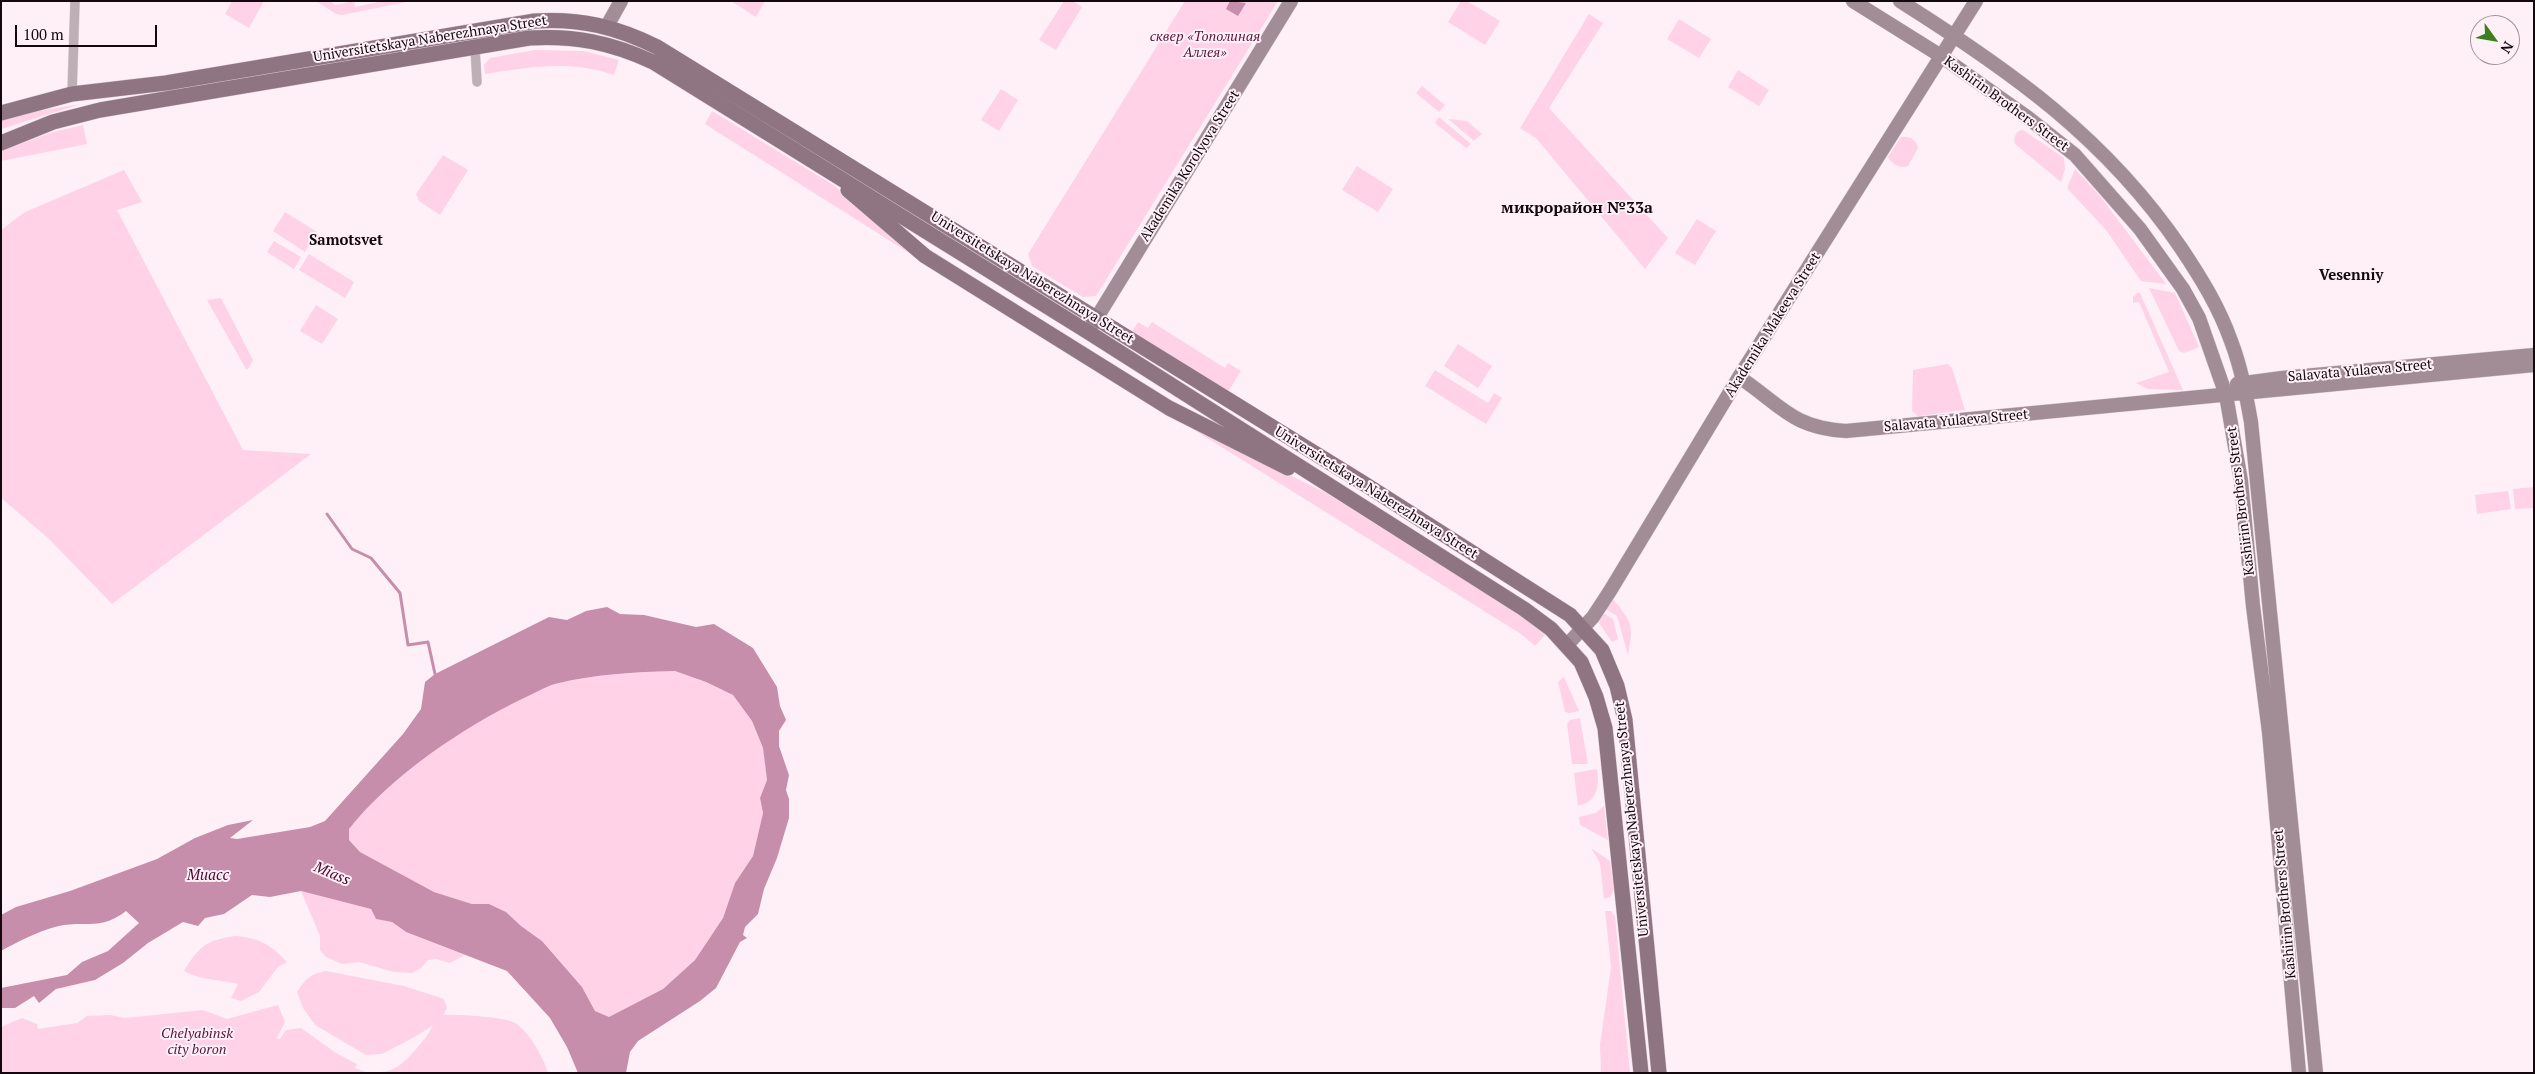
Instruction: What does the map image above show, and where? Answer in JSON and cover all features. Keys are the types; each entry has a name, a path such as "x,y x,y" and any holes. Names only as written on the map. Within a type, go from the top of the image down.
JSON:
{"main road":[{"path":"602,42 607,26 621,1"},
{"name":"Akademika Korolyova Street","path":"1088,332 1291,1"},
{"name":"Kashirin Brothers Street","path":"1853,1 1941,56 2027,117 2075,155 2140,229 2183,289 2199,318 2225,391 2241,481 2270,741 2300,1073"},
{"name":"Kashirin Brothers Street","path":"1900,1 1954,35 2030,89 2075,126 2112,161 2155,212 2205,285 2232,341 2245,388 2251,422 2316,1073"},
{"name":"Akademika Makeeva Street","path":"1567,645 1584,628 1610,591 1739,377 1976,1"},
{"name":"Universitetskaya Naberezhnaya Street","path":"1,113 72,94 175,81 535,21 561,19 607,26 657,47 1538,594 1570,615 1584,628 1602,650 1617,686 1625,720 1659,1073"},
{"name":"Universitetskaya Naberezhnaya Street","path":"1,143 53,122 100,110 475,48 553,37 602,42 653,62 1337,488 1524,609 1567,645 1585,671 1596,696 1605,728 1641,1071"},
{"path":"822,166 868,209 925,256 1039,328 1169,408 1291,469 1337,488"},
{"name":"Salavata Yulaeva Street","path":"1739,377 1799,421 1826,430 1846,431 2188,399 2245,388 2534,355"},
{"name":"Salavata Yulaeva Street","path":"2245,388 2534,365"},
{"path":"2247,543 2262,542"}],"street":[{"path":"72,94 75,1"},
{"path":"475,48 477,82"}],"green space":[{"path":"232,1 264,1 249,28 225,14"},
{"path":"316,1 330,1 335,5 354,1 355,7 383,1 411,1 342,15 336,14"},
{"path":"731,1 765,1 756,17"},
{"path":"1064,1 1073,1 1082,7 1056,50 1039,40"},
{"name":"сквер «Тополиная Аллея»","path":"1185,1 1278,1 1096,296 1083,297 1032,266 1028,254"},
{"path":"1461,1 1467,1 1500,21 1485,45 1448,22"},
{"path":"1589,14 1603,23 1549,108 1668,238 1645,269 1536,138 1520,128"},
{"path":"1679,19 1711,39 1699,58 1667,39"},
{"path":"535,50 584,51 619,60 614,75 598,70 566,66 534,67 485,74 484,65 490,58"},
{"path":"1738,70 1769,90 1759,106 1728,87"},
{"path":"1422,86 1445,105 1439,112 1416,93"},
{"path":"1001,89 1018,100 999,131 981,120"},
{"path":"81,104 1,129 1,117"},
{"path":"712,111 835,186 863,213 933,268 705,124"},
{"path":"1439,117 1471,144 1466,148 1435,123"},
{"path":"1448,119 1467,121 1482,134 1474,141"},
{"path":"83,125 87,144 1,161 1,151 53,132"},
{"path":"2023,130 2064,158 2065,169 2061,182 2015,144 2014,139 2016,135 2019,131"},
{"path":"1901,137 1912,139 1916,142 1918,148 1908,166 1905,167 1896,165 1888,157"},
{"path":"443,155 468,170 440,215 419,201 416,194"},
{"path":"1357,166 1393,189 1378,212 1342,190"},
{"path":"2075,169 2100,196 2166,284 2141,281 2106,230 2067,188"},
{"path":"124,170 142,202 117,210 243,450 311,454 112,604 48,538 1,498 1,230 25,212"},
{"path":"285,212 317,232 305,252 273,231"},
{"path":"1697,219 1716,231 1695,265 1675,253"},
{"path":"274,241 301,257 294,269 267,252"},
{"path":"309,254 354,282 345,298 299,270"},
{"path":"2149,288 2175,293 2199,347 2184,353 2179,351"},
{"path":"2140,293 2183,390 2148,389 2136,383 2169,372 2139,302 2133,303 2133,297"},
{"path":"221,298 253,360 248,369 246,369 207,300"},
{"path":"316,305 338,319 322,344 300,331"},
{"path":"1138,322 1148,328 1152,322 1225,368 1228,363 1241,371 1228,392 1132,332"},
{"path":"1458,344 1492,366 1478,388 1444,366"},
{"path":"1948,364 1952,368 1965,410 1918,416 1912,411 1913,370"},
{"path":"1435,370 1488,403 1494,393 1502,398 1486,424 1425,386"},
{"path":"1175,418 1326,493 1524,618 1545,635 1535,646 1521,634"},
{"path":"2534,487 2534,508 2515,509 2513,489"},
{"path":"2508,491 2511,509 2477,514 2475,495"},
{"path":"1613,599 1630,624 1631,637 1628,655 1617,616 1604,608"},
{"path":"1602,612 1613,619 1618,639 1612,642 1599,623"},
{"path":"675,671 706,682 733,695 752,721 763,748 767,780 760,798 763,813 753,856 735,883 723,918 695,960 663,989 608,1018 595,1011 582,987 542,941 506,912 489,904 472,904 434,892 360,852 349,840 349,829 386,790 429,754 500,710 555,684 615,674"},
{"path":"1564,677 1579,711 1565,712 1558,682"},
{"path":"1580,718 1588,764 1572,764 1567,724 1570,720"},
{"path":"1597,769 1598,781 1596,792 1589,801 1578,806 1574,773"},
{"path":"1604,806 1608,840 1580,825 1579,817 1596,813"},
{"path":"1591,848 1610,861 1614,890 1610,897 1604,899 1600,863"},
{"path":"301,891 371,909 376,919 392,922 406,932 465,955 450,963 436,959 428,960 421,968 412,973 394,972 359,962 342,964 326,957 320,950 320,936"},
{"path":"1605,911 1611,911 1615,916 1630,1073 1601,1073 1600,1045 1611,967"},
{"path":"237,936 265,943 287,962 278,967 259,992 241,1001 231,998 238,984 204,978 184,971 205,945 219,939"},
{"path":"326,971 404,986 444,999 447,1008 443,1015 490,1017 513,1022 535,1044 548,1073 371,1073 391,1070 402,1063 421,1043 433,1025 382,1054 366,1055 315,1025 303,1008 297,992 309,977"},
{"name":"Chelyabinsk city boron","path":"278,1005 285,1022 277,1038 280,1039 286,1030 301,1028 336,1053 357,1064 355,1068 368,1073 1,1073 1,1027 22,1018 37,1024 38,1029 77,1023 87,1016 110,1015 125,1018 203,1010 227,1019"}],"water":[{"path":"1230,1 1246,3 1238,16 1226,9"},
{"name":"Миасс","path":"607,607 620,614 644,615 696,627 714,624 753,648 777,687 780,706 786,720 779,731 779,746 789,775 786,790 789,799 789,818 777,858 764,889 758,914 745,927 743,935 747,938 740,942 716,988 700,1001 638,1041 630,1052 626,1073 578,1073 567,1047 550,1018 507,971 406,932 392,922 376,919 371,909 301,891 270,897 252,895 224,914 205,918 198,926 183,922 148,943 123,963 95,980 56,989 39,1003 34,996 15,1008 1,1008 1,988 67,975 82,962 108,951 139,923 126,911 108,921 65,925 48,929 1,951 1,915 16,907 70,891 157,859 195,838 228,825 253,820 230,838 237,839 310,827 325,821 403,734 421,709 425,682 435,674 549,617 567,620 586,611","holes":["660,671 675,671 706,682 733,695 752,721 763,748 767,780 760,798 763,813 753,856 735,883 723,918 695,960 663,989 609,1017 595,1011 582,987 542,941 506,912 489,904 472,904 434,892 360,852 349,840 349,829 366,809 429,754 500,710 547,687 600,676"]}],"waterway":[{"path":"327,514 352,549 371,558 400,593 408,645 428,642 435,674"}],"district":[{"name":"микрорайон №33а","path":"1577,208"},
{"name":"Samotsvet","path":"346,241"},
{"name":"Vesenniy","path":"2351,276"}],"water label":[{"name":"Miass","path":"332,874"}]}
